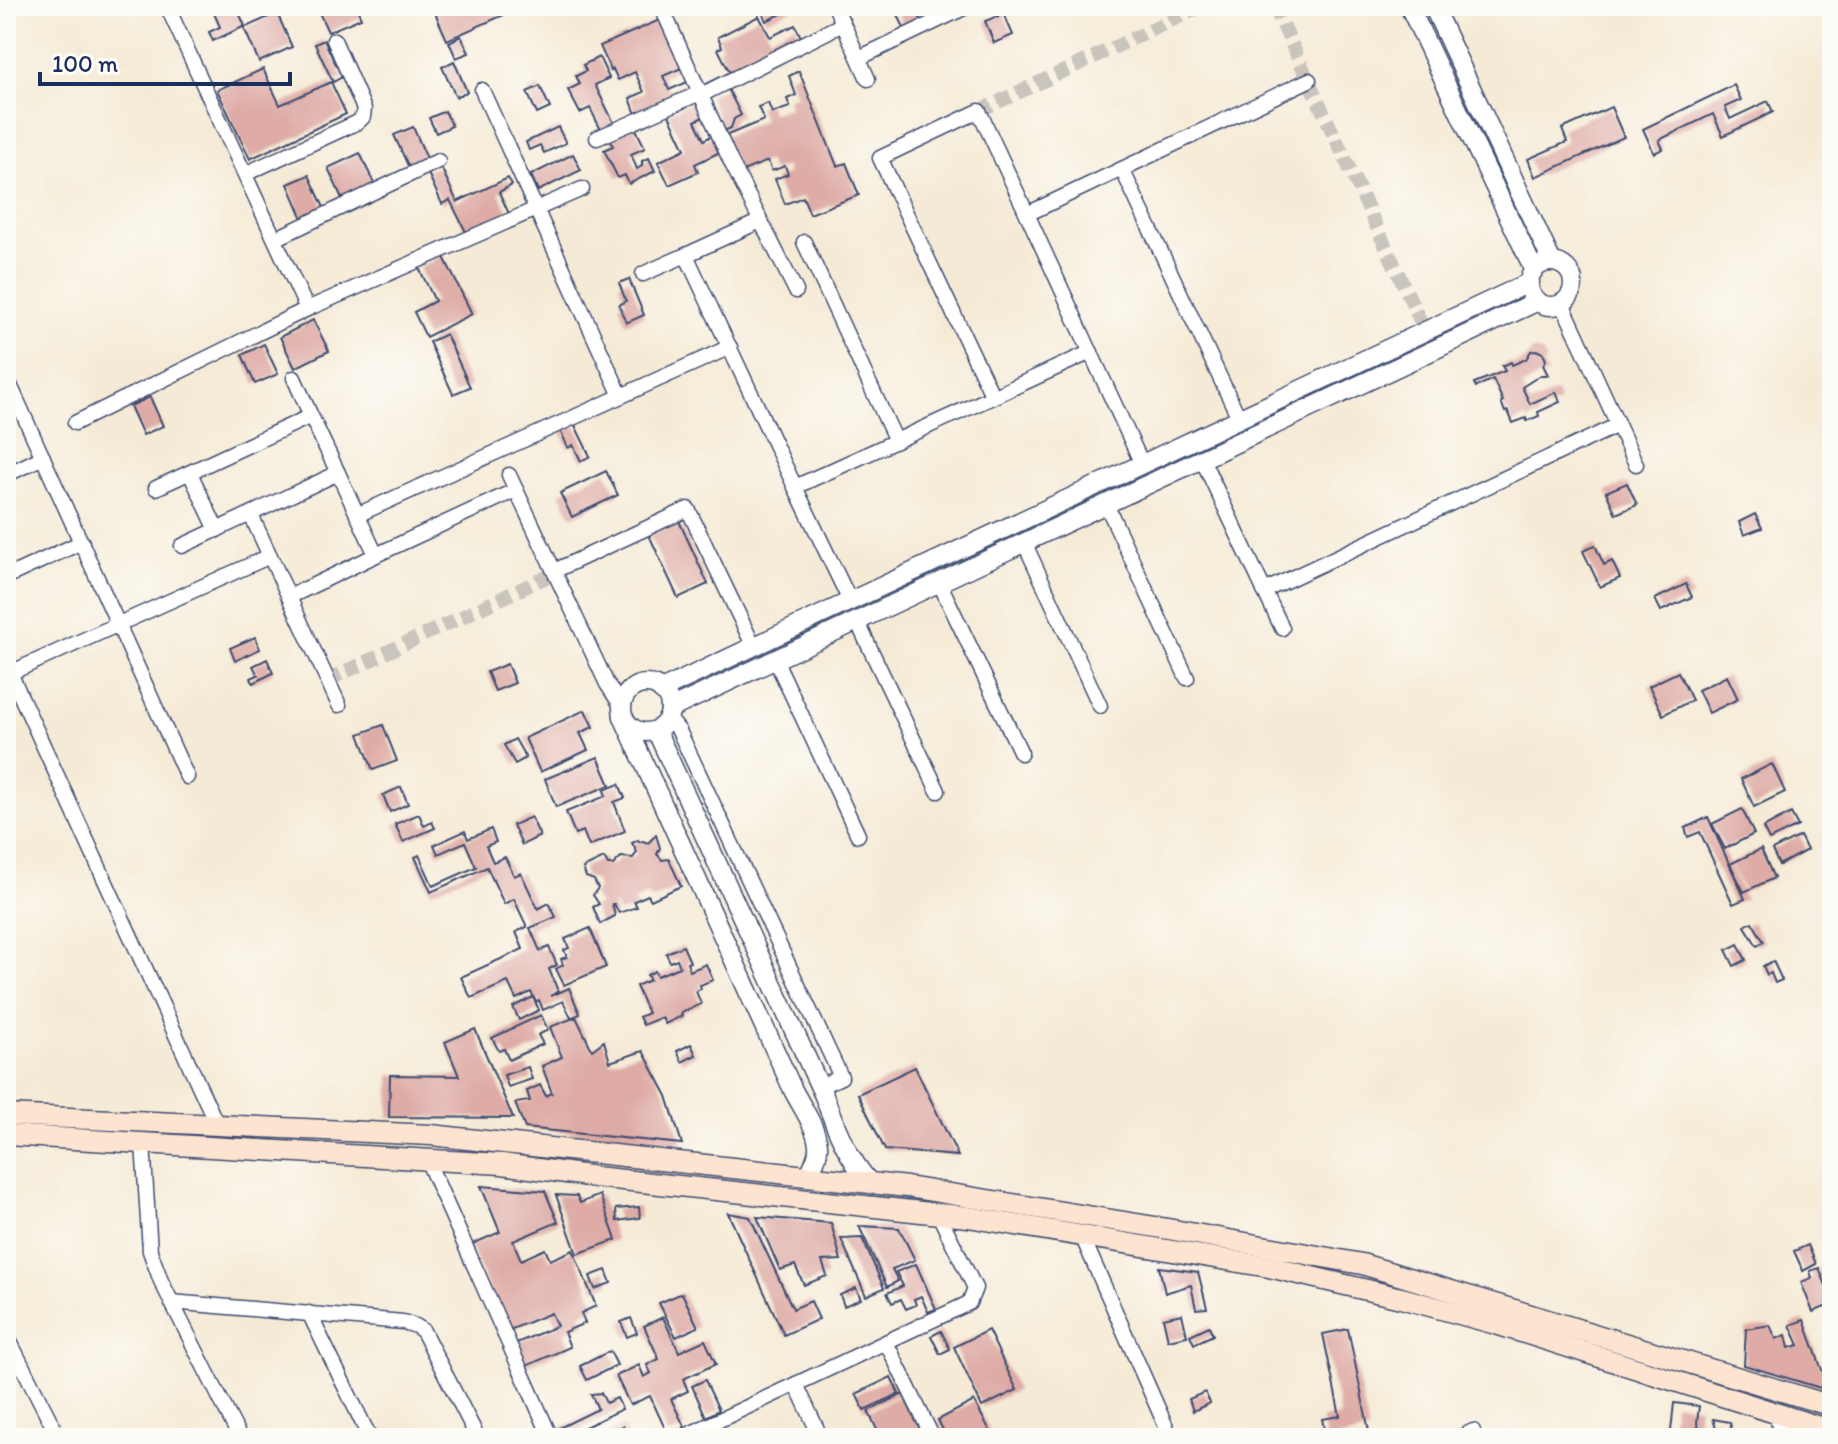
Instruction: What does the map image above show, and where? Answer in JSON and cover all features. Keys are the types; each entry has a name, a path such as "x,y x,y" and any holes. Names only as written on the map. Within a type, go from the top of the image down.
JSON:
{"main road":[{"path":"10,1125 217,1125 431,1135 907,1187 1168,1240 1401,1298 1496,1324 1832,1431"},
{"path":"10,1125 143,1143 502,1164 595,1177 938,1213 1082,1236 1168,1240 1347,1261 1406,1276 1832,1406"},
{"path":"721,1166 729,1191"},
{"path":"1401,1298 1406,1276"}],"street":[{"path":"167,6 307,309"},
{"path":"661,6 731,162 796,291"},
{"path":"835,6 868,79"},
{"path":"859,58 968,6"},
{"path":"661,690 1239,418 1532,276 1544,263 1565,266 1572,278 1570,296 1562,303 1544,305 1531,290 1532,276 1409,6"},
{"path":"1433,6 1552,262"},
{"path":"597,138 700,94 843,24"},
{"path":"245,174 363,117 364,109 334,40"},
{"path":"1027,214 1309,80"},
{"path":"482,90 621,396"},
{"path":"993,397 874,161 979,111 1142,464"},
{"path":"275,239 438,161"},
{"path":"1122,169 1239,418"},
{"path":"75,423 307,309 582,189"},
{"path":"643,274 756,223"},
{"path":"804,242 896,441"},
{"path":"686,255 850,601"},
{"path":"870,1183 850,1158 665,719 669,702 661,690 652,685 641,684 631,688 624,696 622,712 638,731 647,732 665,719 775,659 1538,301"},
{"path":"1562,303 1636,464"},
{"path":"357,515 730,347"},
{"path":"795,487 1091,352"},
{"path":"6,376 187,777"},
{"path":"294,378 376,555"},
{"path":"156,488 311,416"},
{"path":"1264,591 1618,425"},
{"path":"6,475 43,457"},
{"path":"1202,459 1282,628"},
{"path":"190,473 217,530"},
{"path":"182,546 338,473"},
{"path":"509,475 622,712 812,1127 818,1145 816,1160 808,1176"},
{"path":"289,597 516,490"},
{"path":"1106,504 1187,678"},
{"path":"554,571 688,509 754,647"},
{"path":"251,515 339,705"},
{"path":"6,577 82,542"},
{"path":"1024,542 1100,706"},
{"path":"217,1125 8,669 119,624 270,556"},
{"path":"939,582 1021,753"},
{"path":"857,621 938,791"},
{"path":"775,659 858,835"},
{"path":"143,1143 150,1251 171,1302 240,1438"},
{"path":"427,1160 551,1438"},
{"path":"681,1438 701,1434 796,1384 969,1303 975,1288 938,1213"},
{"path":"1082,1236 1171,1438"},
{"path":"171,1302 403,1322 416,1326 423,1331 478,1438"},
{"path":"309,1313 370,1438"},
{"path":"6,1334 59,1438"},
{"path":"886,1342 933,1438"},
{"path":"796,1384 821,1438"},
{"path":"1775,1413 1783,1438"}],"building":[{"path":"223,6 236,6 245,26 213,41 209,32 220,27 213,11"},
{"path":"316,6 356,6 361,18 328,32"},
{"path":"432,6 503,6 506,14 447,40"},
{"path":"767,6 799,6 766,21 761,9"},
{"path":"894,6 915,6 922,22 905,30"},
{"path":"277,13 292,47 259,62 244,28"},
{"path":"1004,14 1013,35 994,43 985,21"},
{"path":"759,16 770,37 795,25 801,37 776,49 779,54 732,77 718,49 722,47 718,37"},
{"path":"664,18 686,66 663,76 669,90 692,80 697,91 637,117 630,98 644,92 635,72 618,80 600,46"},
{"path":"461,36 469,53 456,58 449,42"},
{"path":"324,40 342,77 333,82 315,44"},
{"path":"599,57 609,78 595,85 614,123 601,130 590,108 580,113 568,90 580,84 576,76 586,71 583,65"},
{"path":"454,61 467,92 456,97 442,67"},
{"path":"263,69 280,105 331,82 346,114 250,159 217,90"},
{"path":"799,71 837,166 846,163 859,195 810,214 803,197 785,204 775,179 788,174 785,166 772,171 768,161 740,172 725,136 764,120 758,107 768,103 772,113 790,107 787,99 796,95 789,76"},
{"path":"1734,85 1741,100 1725,107 1730,119 1768,101 1773,112 1723,136 1713,114 1659,140 1663,149 1654,153 1643,129"},
{"path":"540,86 550,108 537,114 527,92"},
{"path":"727,87 741,115 734,119 731,128 724,131 709,96"},
{"path":"697,99 705,116 695,121 704,140 713,135 720,152 695,164 698,172 669,185 658,162 685,149 668,113"},
{"path":"1611,107 1624,137 1535,177 1528,159 1567,142 1562,129"},
{"path":"445,111 452,126 436,133 429,118"},
{"path":"634,125 645,148 631,154 637,169 642,166 642,161 649,158 655,171 629,184 625,175 618,178 604,150 613,146 609,137"},
{"path":"413,127 428,161 410,170 394,135"},
{"path":"558,127 566,143 544,153 540,145 529,150 526,142"},
{"path":"360,153 377,190 345,205 328,168"},
{"path":"573,154 581,170 538,191 531,175"},
{"path":"441,167 457,202 508,178 512,185 499,192 510,216 468,236 450,200 442,204 426,169"},
{"path":"309,175 326,212 304,221 288,184"},
{"path":"443,255 472,314 426,337 414,312 435,301 419,268"},
{"path":"629,279 644,315 626,323 619,305 626,301 619,283"},
{"path":"313,320 329,351 295,368 280,337"},
{"path":"446,334 470,387 453,394 429,342"},
{"path":"264,344 278,374 255,384 242,355"},
{"path":"1531,351 1543,353 1546,360 1543,365 1548,375 1541,375 1522,387 1530,404 1556,392 1560,402 1538,412 1539,416 1513,423 1508,411 1505,412 1493,379 1476,387 1474,383 1505,371 1502,366 1526,359"},
{"path":"150,397 163,426 143,435 130,406"},
{"path":"574,423 590,456 581,461 573,445 568,448 560,430"},
{"path":"606,471 618,495 572,517 560,493"},
{"path":"1627,483 1637,505 1616,514 1606,492"},
{"path":"1755,514 1762,528 1744,535 1739,522"},
{"path":"679,521 708,584 678,598 649,535"},
{"path":"1595,545 1604,565 1612,561 1620,578 1600,587 1583,551"},
{"path":"1686,584 1692,597 1661,611 1655,599"},
{"path":"255,637 260,649 235,661 230,648"},
{"path":"267,659 273,673 253,683 251,678 258,675 253,666"},
{"path":"507,664 515,683 495,691 487,672"},
{"path":"1678,672 1692,700 1663,715 1649,686"},
{"path":"1727,676 1738,699 1709,713 1698,690"},
{"path":"585,710 593,727 580,733 588,750 540,772 525,738"},
{"path":"383,725 397,761 373,770 359,734"},
{"path":"515,739 526,758 515,764 504,745"},
{"path":"598,757 610,785 556,807 545,779"},
{"path":"1772,764 1785,792 1754,807 1741,779"},
{"path":"619,784 625,798 614,802 625,831 589,846 583,831 575,834 566,812 606,796 604,790"},
{"path":"401,787 408,804 390,812 383,795"},
{"path":"1742,809 1754,834 1725,849 1712,824"},
{"path":"1791,813 1798,826 1769,840 1763,828"},
{"path":"419,814 424,826 432,822 435,828 403,842 395,824"},
{"path":"531,817 540,836 522,845 513,825"},
{"path":"1708,817 1745,899 1733,904 1700,832 1688,837 1685,828"},
{"path":"491,829 496,842 486,846 493,862 505,857 514,876 521,873 538,909 549,903 556,917 530,928 540,951 549,947 557,965 549,969 558,991 551,996 569,988 580,1014 571,1018 563,1001 543,1010 531,992 516,999 508,982 471,998 461,977 523,949 516,932 527,927 514,899 504,904 487,867 431,892 415,857 419,855 433,886 476,867 465,842 438,854 434,845 465,831 468,839"},
{"path":"656,835 660,848 657,854 662,860 669,859 681,886 651,900 648,895 634,901 637,907 619,913 612,904 615,916 600,924 593,907 599,904 593,895 598,888 594,880 586,877 583,868 604,858 608,865 613,865 621,857 633,858 637,852 632,843 638,840 648,843"},
{"path":"1800,836 1807,850 1779,865 1772,850"},
{"path":"1761,849 1774,878 1744,892 1730,864"},
{"path":"1752,922 1764,942 1757,946 1745,926"},
{"path":"590,928 606,967 564,985 556,969 563,965 561,959 567,957 564,950 569,948 565,939"},
{"path":"1738,944 1746,960 1734,966 1726,950"},
{"path":"683,946 690,962 687,963 690,971 706,964 713,980 700,985 701,989 696,991 701,1004 665,1024 662,1017 643,1025 639,1017 648,1013 636,986 650,980 647,975 655,971 657,976 680,967 677,959 670,962 666,953"},
{"path":"1773,961 1782,980 1775,983 1771,973 1767,975 1763,966"},
{"path":"533,997 539,1010 519,1020 513,1007"},
{"path":"541,1015 548,1030 538,1035 543,1044 509,1060 504,1049 499,1051 492,1038"},
{"path":"576,1017 592,1050 604,1041 610,1062 643,1051 667,1096 682,1144 525,1128 515,1103 530,1101 527,1091 540,1085 546,1096 552,1093 542,1066 562,1057 550,1027"},
{"path":"475,1029 513,1118 389,1117 390,1075 459,1076 445,1042"},
{"path":"691,1044 696,1055 682,1062 677,1051"},
{"path":"528,1067 532,1079 508,1087 504,1075"},
{"path":"915,1067 958,1156 885,1150 858,1094"},
{"path":"481,1186 545,1191 558,1222 513,1241 521,1260 545,1249 550,1260 573,1250 596,1306 581,1313 585,1323 564,1332 570,1347 524,1367 514,1344 557,1326 551,1313 507,1331 470,1245 500,1232"},
{"path":"556,1195 577,1196 580,1203 600,1195 616,1240 577,1254"},
{"path":"639,1207 640,1218 617,1221 616,1209"},
{"path":"728,1213 750,1217 793,1309 811,1301 819,1319 784,1335"},
{"path":"757,1217 831,1223 841,1260 822,1261 827,1276 804,1285 795,1265 780,1270"},
{"path":"859,1226 899,1228 915,1260 892,1269 898,1281 887,1287"},
{"path":"862,1238 884,1288 866,1296 841,1239"},
{"path":"1808,1245 1816,1264 1803,1271 1794,1251"},
{"path":"916,1264 936,1309 928,1312 921,1296 914,1299 916,1305 906,1309 901,1299 892,1303 887,1293 903,1286 896,1272"},
{"path":"1159,1267 1198,1272 1207,1308 1196,1309 1191,1285 1165,1293"},
{"path":"1819,1268 1832,1304 1813,1312 1801,1282 1812,1278 1810,1271"},
{"path":"606,1270 611,1283 595,1289 590,1276"},
{"path":"856,1288 861,1299 844,1306 840,1295"},
{"path":"682,1293 698,1327 676,1337 659,1303"},
{"path":"1182,1314 1187,1336 1168,1340 1163,1318"},
{"path":"663,1317 679,1352 705,1340 716,1364 683,1379 688,1391 671,1399 685,1428 668,1435 650,1396 630,1405 616,1376 639,1365 644,1377 651,1373 647,1365 659,1359 644,1326"},
{"path":"631,1318 637,1333 627,1337 621,1322"},
{"path":"1804,1320 1827,1384 1824,1389 1744,1365 1746,1329 1770,1325 1776,1339 1786,1335 1789,1348 1799,1345 1790,1325"},
{"path":"1209,1326 1213,1335 1194,1344 1190,1335"},
{"path":"1348,1329 1369,1431 1326,1438 1322,1419 1340,1416 1323,1334"},
{"path":"988,1330 1017,1390 982,1407 954,1347"},
{"path":"941,1331 950,1349 940,1354 931,1336"},
{"path":"610,1351 617,1365 587,1380 580,1366"},
{"path":"891,1377 899,1394 864,1410 856,1394"},
{"path":"705,1380 719,1410 706,1417 692,1386"},
{"path":"1205,1392 1210,1403 1193,1411 1189,1399"},
{"path":"601,1393 606,1403 617,1398 622,1409 581,1429 585,1438 562,1438 557,1429 598,1409 591,1394"},
{"path":"903,1394 924,1438 881,1438 868,1411"},
{"path":"974,1401 994,1438 947,1438 938,1420"},
{"path":"1674,1403 1699,1406 1697,1423 1702,1438 1673,1438"},
{"path":"1713,1419 1730,1422 1733,1438 1719,1438"},
{"path":"623,1426 629,1438 599,1438"}],"tunnel":[{"path":"979,111 1202,6"},
{"path":"1274,6 1425,331"},
{"path":"328,680 555,573"}]}
